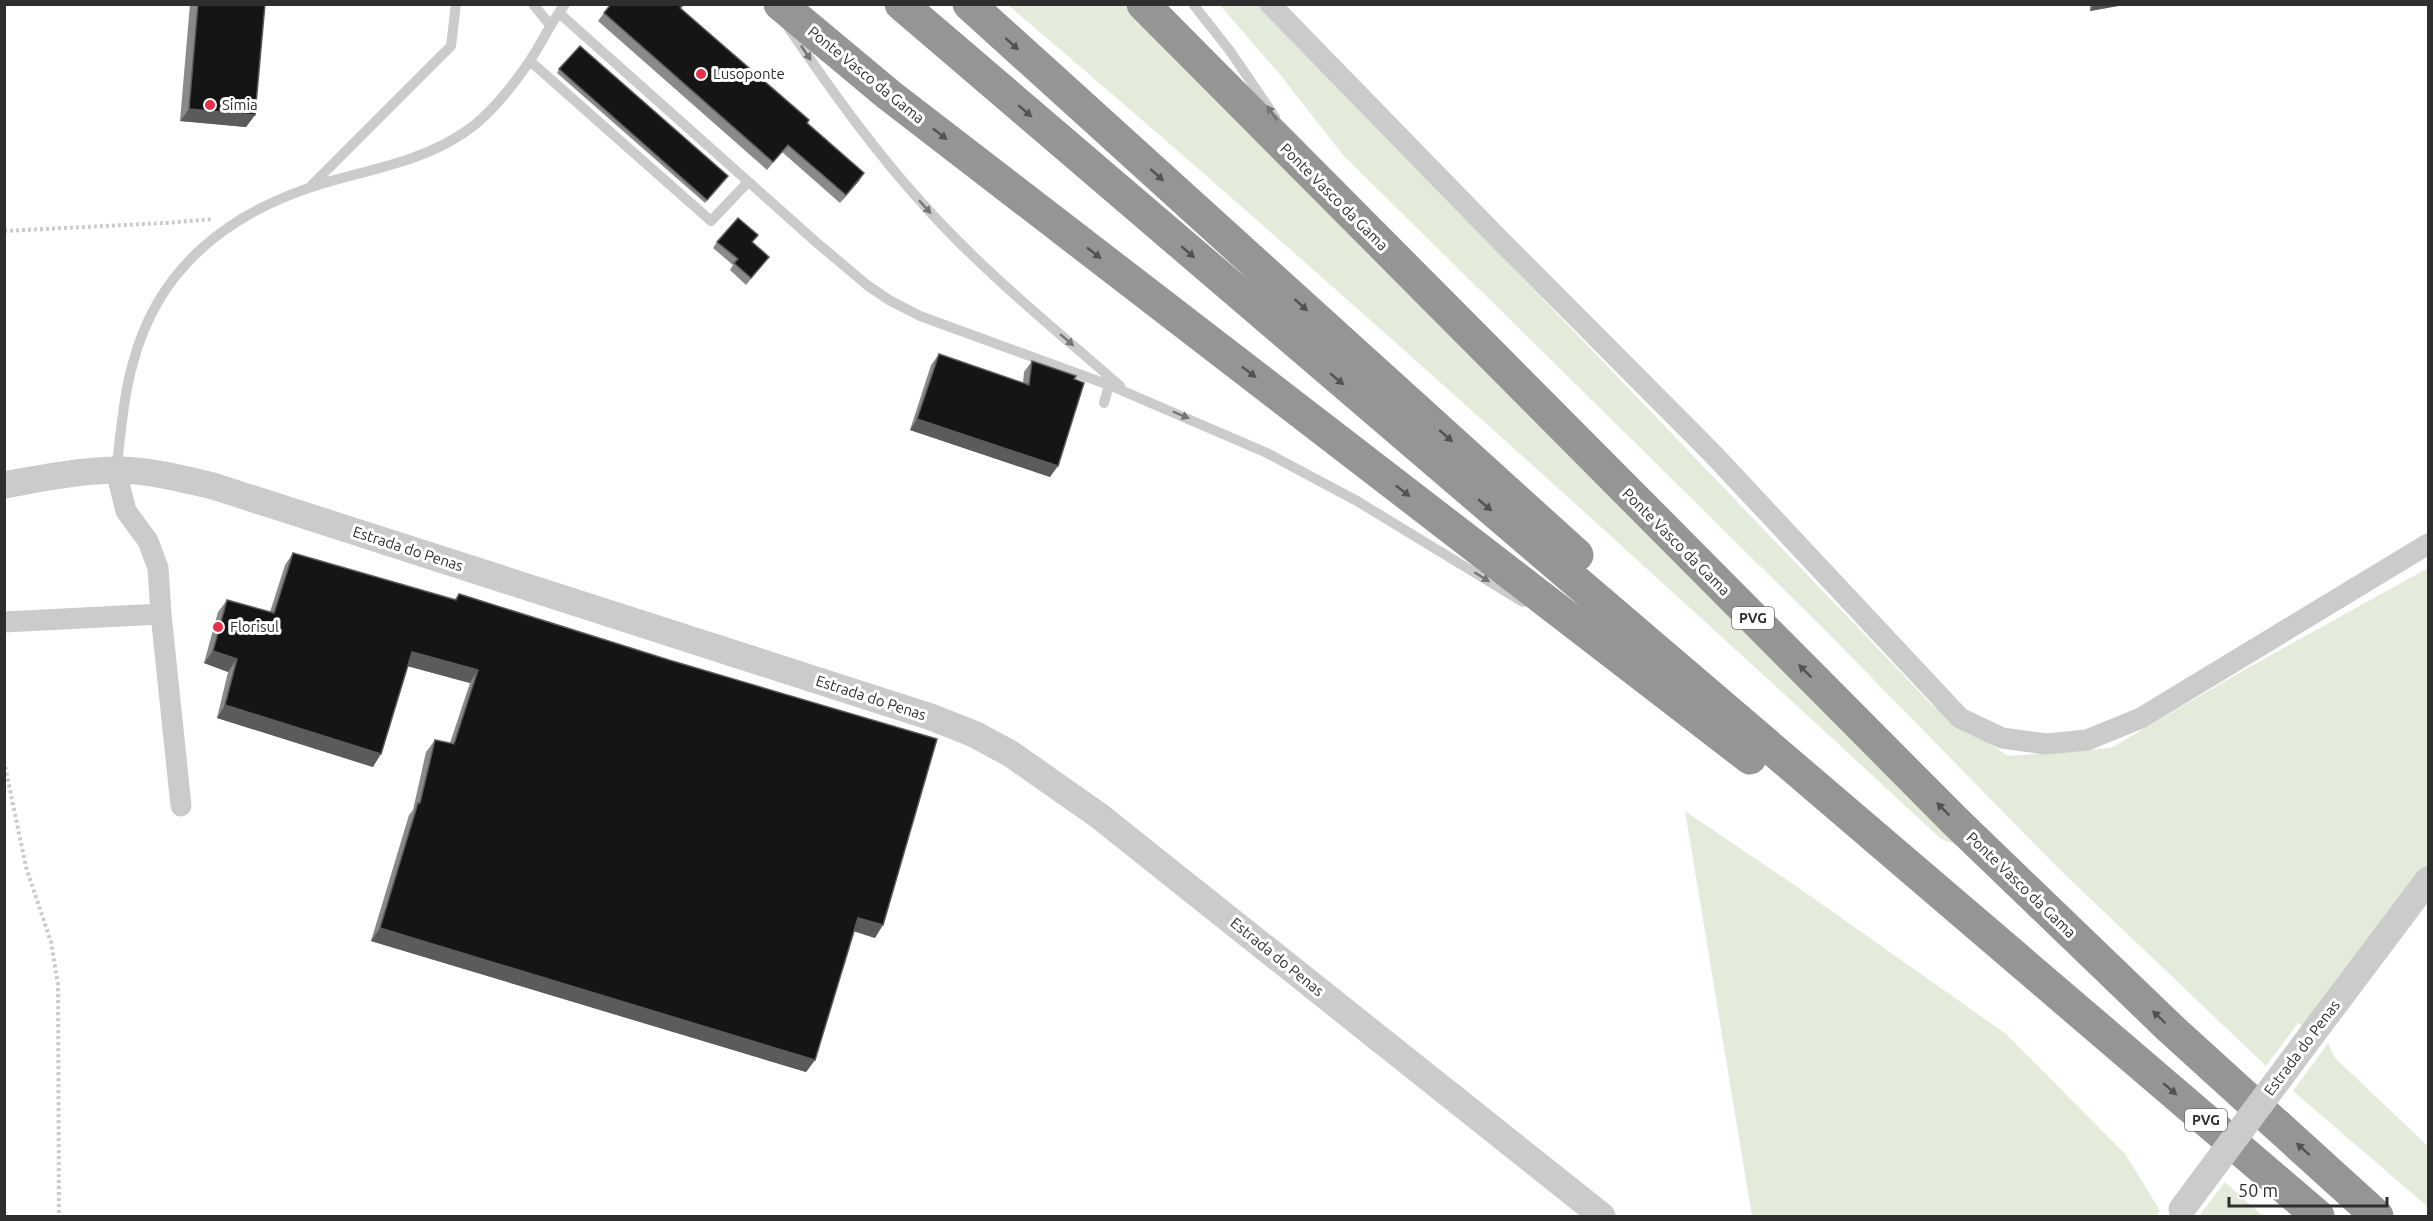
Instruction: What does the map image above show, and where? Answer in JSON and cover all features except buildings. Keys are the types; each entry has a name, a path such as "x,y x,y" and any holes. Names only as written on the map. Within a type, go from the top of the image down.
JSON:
{"highway":[{"name":"Ponte Vasco da Gama","path":"780,4 889,95 2094,1023"},
{"name":"Ponte Vasco da Gama","path":"901,4 2318,1216"},
{"name":"Ponte Vasco da Gama","path":"969,4 2094,1023"},
{"name":"Ponte Vasco da Gama","path":"1143,4 1884,751 2043,908 2235,1088 2377,1216"}],"street":[{"path":"1270,4 1712,453 1960,718 2002,738 2046,744 2087,740 2141,718 2428,544"},
{"path":"116,471 126,511 148,541 158,567 181,806"},
{"name":"Estrada do Penas","path":"4,485 67,473 116,471 167,475 213,486 931,717 974,735 1011,754 1098,815 1602,1216"},
{"path":"4,622 161,614"},
{"name":"Estrada do Penas","path":"2180,1213 2428,880"}],"lane":[{"path":"308,188 451,46 456,4"},
{"path":"533,4 550,25"},
{"path":"773,4 849,116 932,214 998,279 1127,392"},
{"path":"1193,4 1243,71 1317,179"},
{"path":"116,471 130,370 137,347 168,286 190,259 216,236 246,215 279,199 308,188 405,162 444,145 481,119 501,98 530,61 550,25 562,9 748,182 851,272 889,300 920,316 1110,385 1240,441 1320,481 1419,538 1532,608"},
{"path":"530,61 711,221 748,182"},
{"path":"1104,403 1110,385"},
{"path":"1560,626 1666,693"}],"path":[{"path":"4,231 165,223 246,215"},
{"path":"4,760 26,867 51,942 58,985 59,1216"}],"green space":[{"path":"1008,5 1135,5 1957,845 1941,839 1479,417 1244,209"},
{"path":"1220,5 1261,5 1932,705 2008,756 2111,748 2244,670 2428,568 2428,876 2313,1033 2298,1023 2266,1066 2057,867 1824,629 1343,155 1282,77"},
{"path":"1685,811 2006,1034 2126,1155 2160,1211 2156,1216 1752,1216"},
{"path":"2328,1043 2335,1058 2428,1146 2428,1207 2293,1091"},
{"path":"2225,1182 2263,1216 2199,1216"}],"place":[{"name":"Lusoponte","path":"701,74"},
{"name":"Simia","path":"210,105"},
{"name":"Florisul","path":"218,627"}]}
